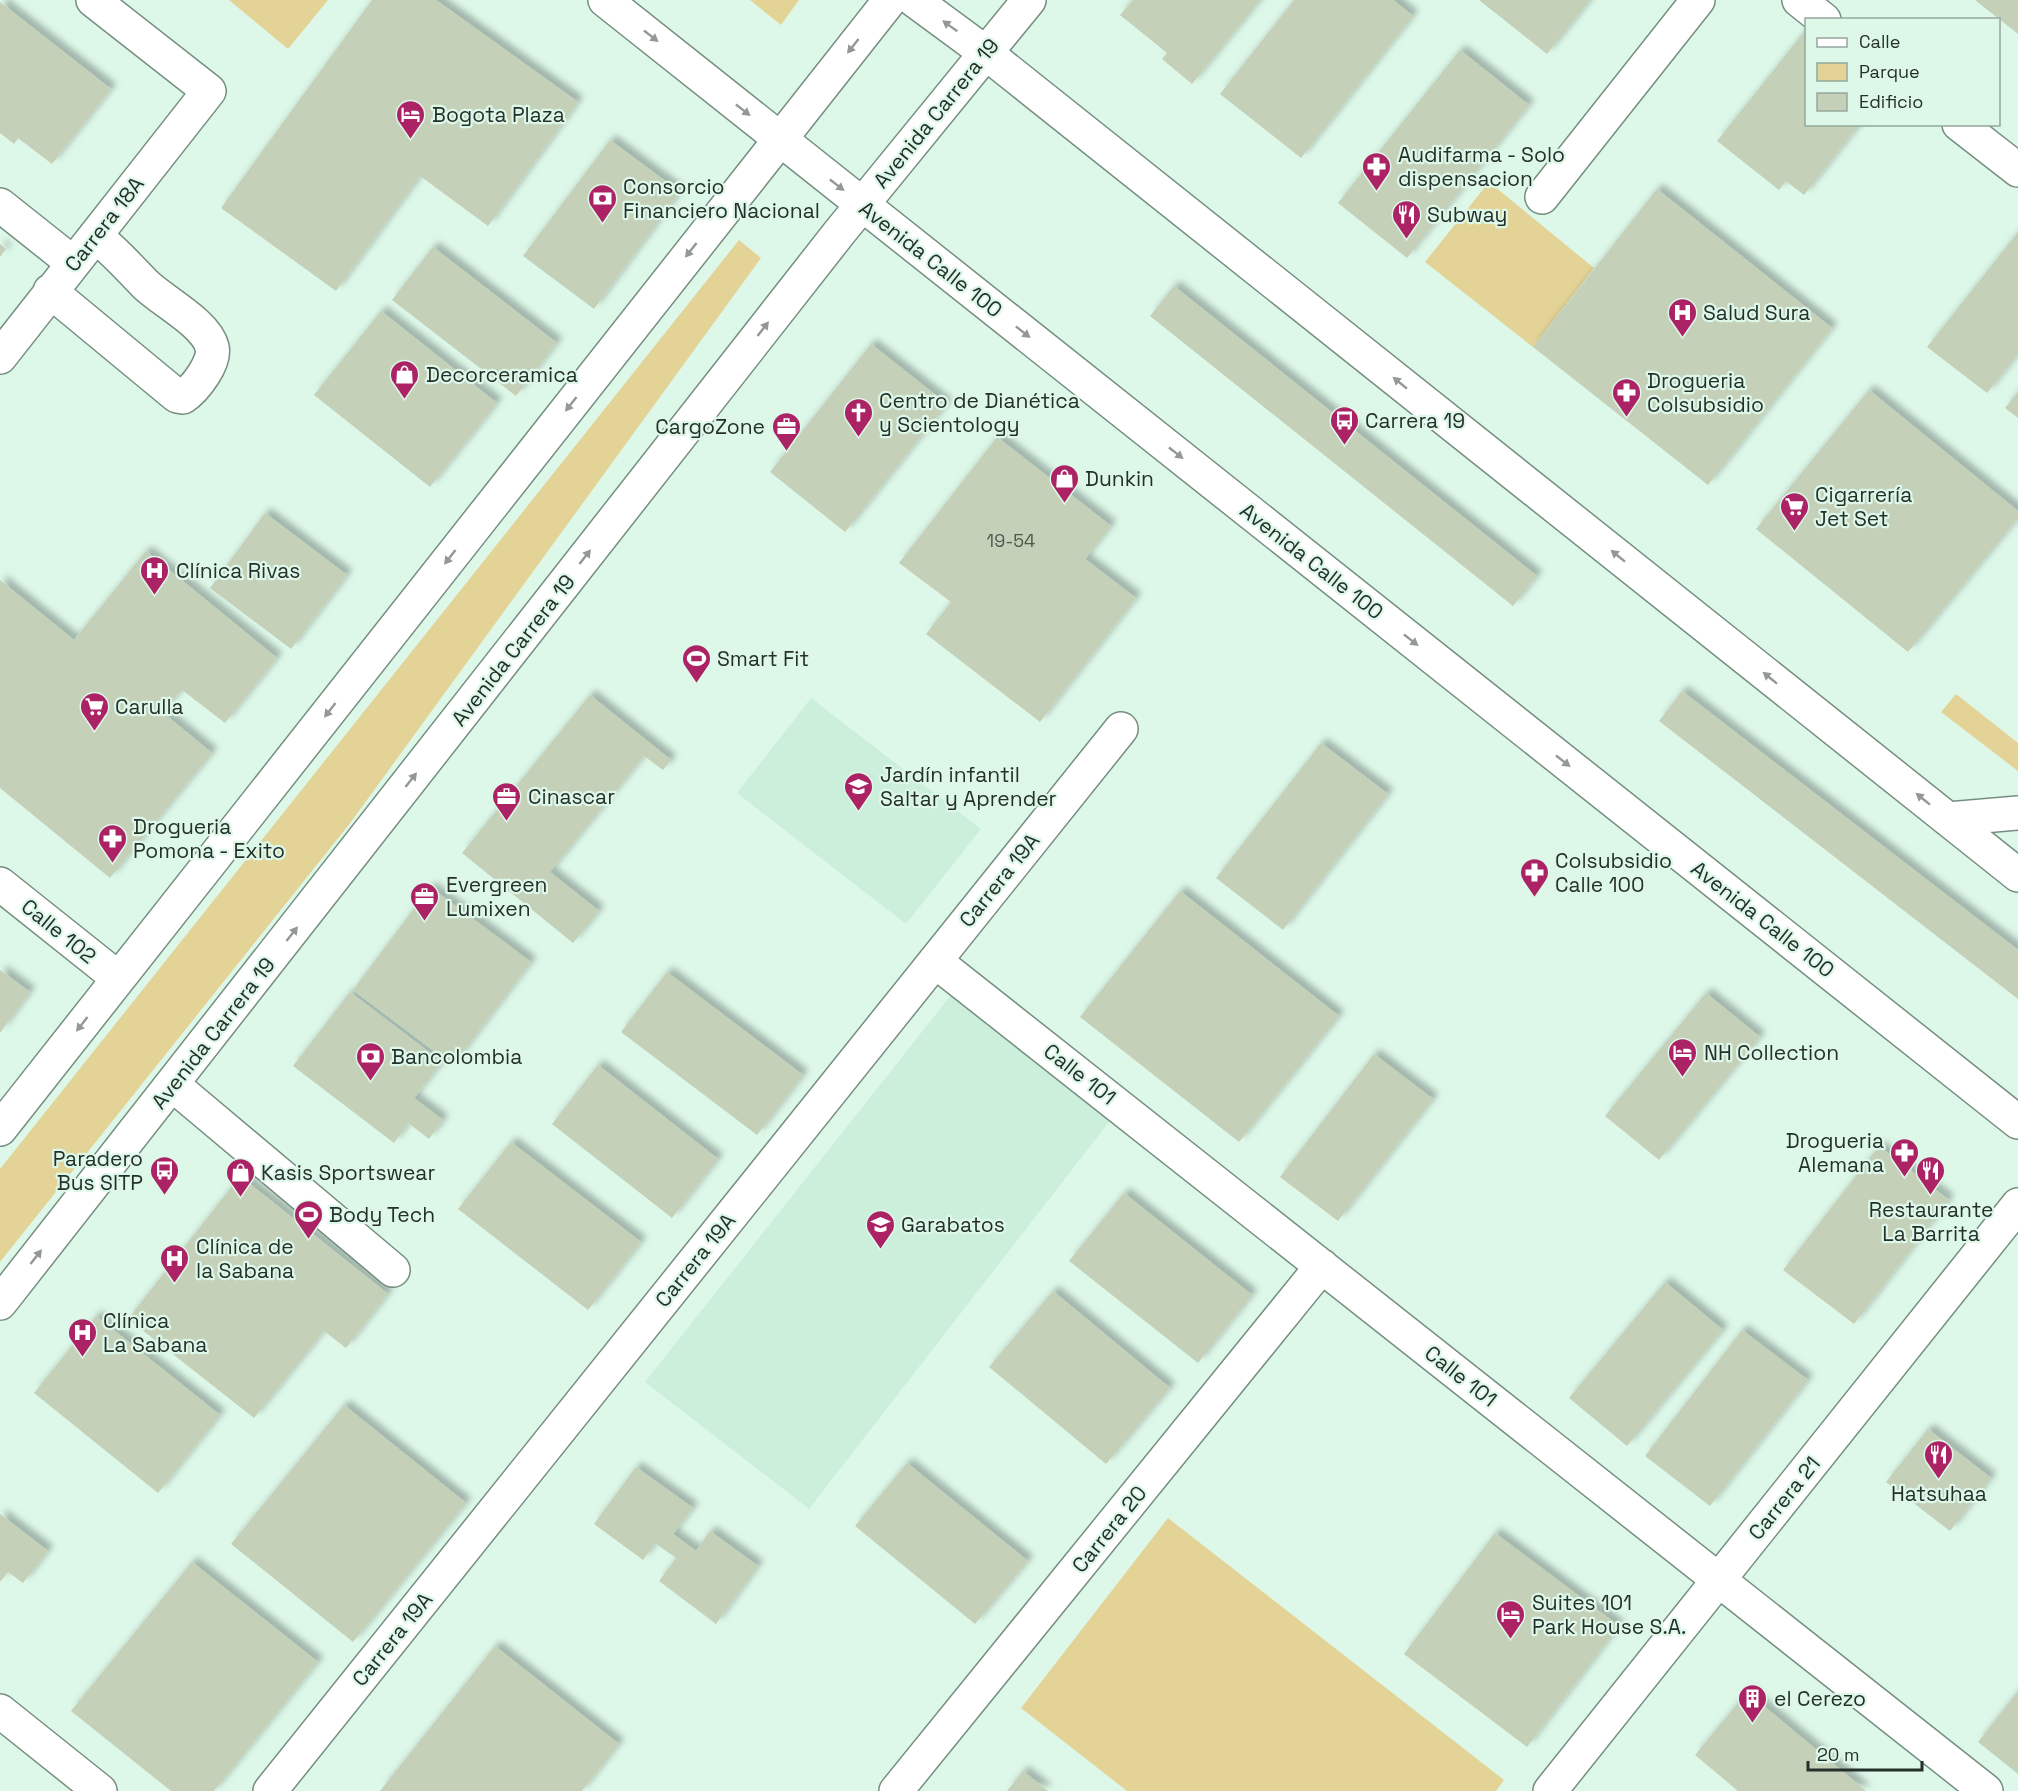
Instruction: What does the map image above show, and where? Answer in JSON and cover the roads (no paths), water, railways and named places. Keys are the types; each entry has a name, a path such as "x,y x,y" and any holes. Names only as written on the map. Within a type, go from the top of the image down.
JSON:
{"main road":[{"name":"Carrera 18A","path":"0,357 209,91 93,0"},
{"name":"Avenida Calle 100","path":"605,0 2018,1122"},
{"path":"0,1129 890,0"},
{"path":"914,0 986,53 2018,875"},
{"name":"Avenida Carrera 19","path":"0,1303 862,204 1029,0"},
{"path":"1542,196 1698,0"},
{"path":"1799,0 1822,18"},
{"path":"1962,126 2018,170"},
{"path":"0,205 73,263"},
{"path":"50,291 177,396 183,397 190,392 212,359 212,347 201,329 146,285 114,250 94,236"},
{"name":"Carrera 19A","path":"270,1791 1121,729"},
{"path":"1948,819 2018,813"},
{"name":"Calle 102","path":"0,884 118,978"},
{"name":"Calle 101","path":"935,961 1986,1791"},
{"path":"173,1085 393,1270"},
{"name":"Carrera 21","path":"1550,1791 2018,1205"},
{"name":"Carrera 20","path":"896,1791 1322,1266"},
{"path":"0,1711 100,1791"}],"place":[{"name":"Bogota Plaza","path":"411,140"},
{"name":"Audifarma - Solo dispensacion","path":"1377,192"},
{"name":"Consorcio Financiero Nacional","path":"602,224"},
{"name":"Subway","path":"1406,240"},
{"name":"Salud Sura","path":"1682,338"},
{"name":"Decorceramica","path":"405,400"},
{"name":"Drogueria Colsubsidio","path":"1626,418"},
{"name":"Centro de Dianética y Scientology","path":"858,438"},
{"name":"Carrera 19","path":"1344,446"},
{"name":"CargoZone","path":"786,452"},
{"name":"Dunkin","path":"1064,504"},
{"name":"Cigarrería Jet Set","path":"1794,532"},
{"name":"Clínica Rivas","path":"155,596"},
{"name":"Smart Fit","path":"696,684"},
{"name":"Carulla","path":"94,732"},
{"name":"Jardín infantil Saltar y Aprender","path":"859,812"},
{"name":"Cinascar","path":"507,822"},
{"name":"Drogueria Pomona - Exito","path":"112,864"},
{"name":"Colsubsidio Calle 100","path":"1534,898"},
{"name":"Evergreen Lumixen","path":"425,922"},
{"name":"NH Collection","path":"1683,1078"},
{"name":"Bancolombia","path":"370,1082"},
{"name":"Drogueria Alemana","path":"1905,1178"},
{"name":"Paradero Bus SITP","path":"164,1196"},
{"name":"Restaurante La Barrita","path":"1931,1196"},
{"name":"Kasis Sportswear","path":"240,1198"},
{"name":"Body Tech","path":"308,1240"},
{"name":"Garabatos","path":"880,1250"},
{"name":"Clínica de la Sabana","path":"175,1284"},
{"name":"Clínica La Sabana","path":"82,1358"},
{"name":"Hatsuhaa","path":"1939,1480"},
{"name":"Suites 101 Park House S.A.","path":"1511,1640"},
{"name":"el Cerezo","path":"1753,1724"}]}
